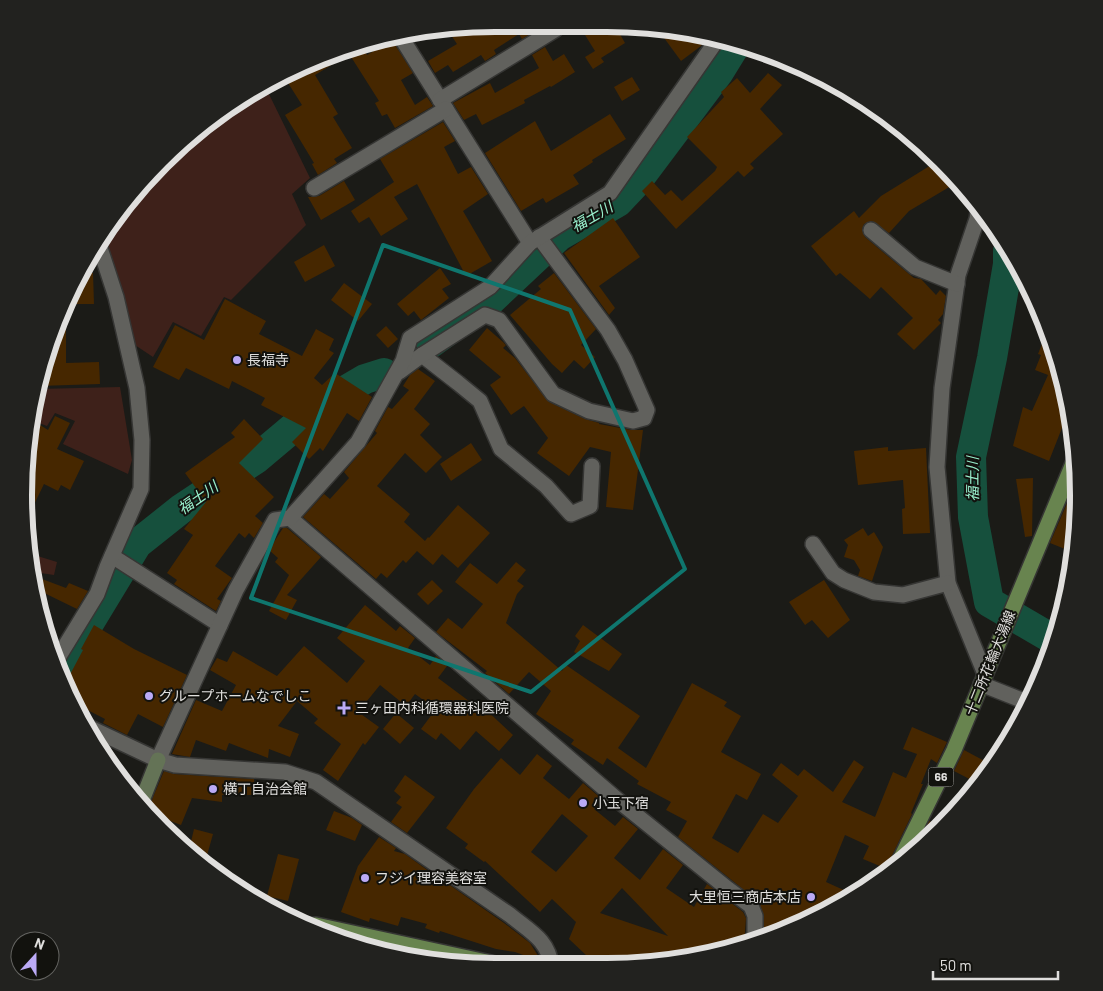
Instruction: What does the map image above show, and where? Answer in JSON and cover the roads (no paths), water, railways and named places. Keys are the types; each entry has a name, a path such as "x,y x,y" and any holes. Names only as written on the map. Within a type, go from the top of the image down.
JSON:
{"main road":[{"name":"十二所花輪大湯線","path":"904,851 954,750 1070,468"},
{"path":"334,929 468,958"}],"street":[{"path":"314,188 550,33"},
{"path":"394,376 422,355 485,315 498,320 553,394 589,411 633,421 644,418 647,410 625,360 608,330 553,254 535,240 443,105 404,41"},
{"path":"143,796 236,590 275,520 290,518 358,442 403,362 410,338 490,287 535,240 610,193 714,45"},
{"path":"977,217 958,274 942,388 937,468 948,583 983,679 1023,700"},
{"path":"871,230 915,267 957,284"},
{"path":"61,653 97,594 141,489 142,440 137,388 116,297 102,253"},
{"path":"422,355 480,401 501,450 546,486 570,514 590,506 592,466"},
{"path":"290,518 620,802 751,906 755,916 755,934"},
{"path":"813,544 832,574 874,592 903,596 948,583"},
{"path":"112,556 220,625"},
{"path":"98,732 175,766 285,772 316,782 510,915 540,939 550,958"}],"waterway":[{"name":"福士川","path":"431,343 492,299 559,236 618,202 635,184 719,72 733,50"},
{"name":"福士川","path":"1008,264 992,358 971,457 973,517 989,602 1048,637"},
{"name":"福士川","path":"64,664 137,544 181,509 256,459 319,406 365,379 384,373"}],"place":[{"name":"長福寺","path":"237,360"},
{"name":"グループホームなでしこ","path":"149,696"},
{"name":"三ヶ田内科循環器科医院","path":"344,708"},
{"name":"横丁自治会館","path":"213,789"},
{"name":"小玉下宿","path":"583,803"},
{"name":"フジイ理容美容室","path":"365,878"},
{"name":"大里恒三商店本店","path":"811,897"}]}
